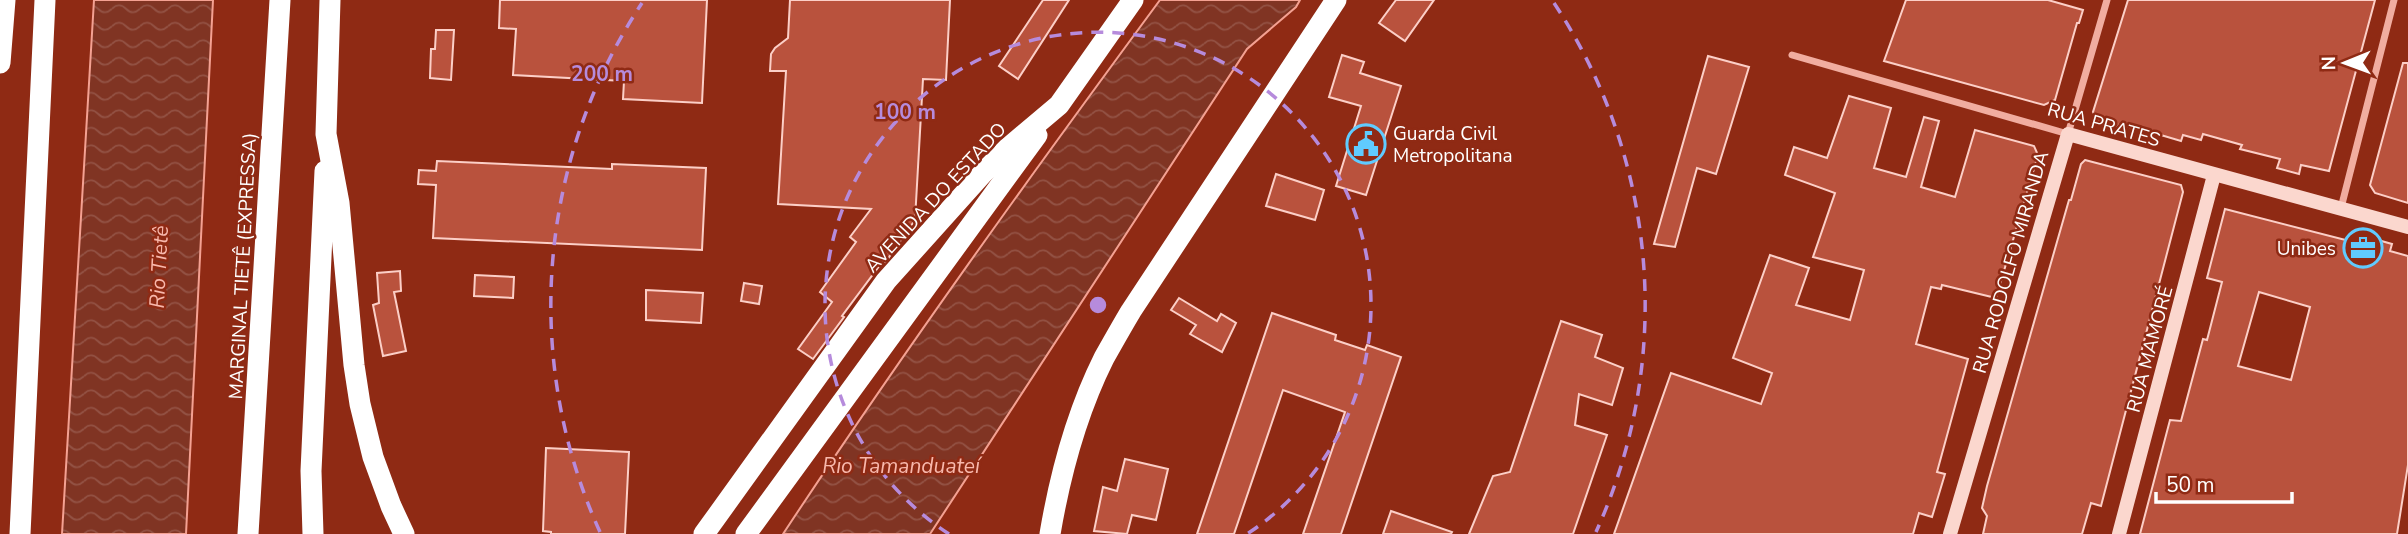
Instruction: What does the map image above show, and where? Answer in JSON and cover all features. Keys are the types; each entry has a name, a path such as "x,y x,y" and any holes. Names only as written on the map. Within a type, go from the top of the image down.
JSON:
{"highway":[{"path":"0,64 5,0"},
{"path":"20,534 45,0"},
{"name":"MARGINAL TIETÊ (EXPRESSA)","path":"248,534 280,0"},
{"path":"313,534 311,471 330,0"},
{"name":"AVENIDA DO ESTADO","path":"704,534 886,281 983,173 1059,105 1133,0"},
{"path":"1050,534 1070,449 1085,402 1104,359 1139,299 1336,0"},
{"path":"746,534 1059,105"},
{"path":"326,134 339,203 347,306 360,404 381,480 404,534"}],"street":[{"name":"RUA RODOLFO MIRANDA","path":"1950,534 2107,0"},
{"path":"2340,209 2394,0"},
{"name":"RUA PRATES","path":"1792,55 2408,227"},
{"name":"RUA MAMORÉ","path":"2119,534 2214,175"}],"water":[{"name":"Rio Tietê","path":"94,0 213,0 186,534 62,534"},
{"name":"Rio Tamanduateí","path":"1160,0 1300,0 1296,7 1247,49 930,534 783,534 968,264"}],"building":[{"path":"500,0 707,0 702,103 623,99 624,81 513,75 516,29 499,28"},
{"path":"790,0 950,0 946,80 923,79 915,220 813,359 798,349 832,302 820,292 856,242 850,237 871,209 778,204 786,71 770,71 771,54 788,38"},
{"path":"1043,0 1069,0 1018,79 999,66"},
{"path":"1396,0 1434,0 1405,41 1379,23"},
{"path":"1906,0 2048,0 2083,10 2055,100 2044,105 1884,61"},
{"path":"2128,0 2375,0 2329,171 2301,165 2299,174 2277,168 2280,159 2240,149 2242,145 2203,134 2201,140 2183,135 2181,141 2098,121 2093,112"},
{"path":"436,30 454,30 451,80 430,78 431,49 435,49"},
{"name":"Guarda Civil Metropolitana","path":"1342,55 1364,62 1360,73 1401,86 1366,195 1336,186 1361,106 1329,97"},
{"path":"1708,56 1749,67 1716,174 1697,168 1675,247 1654,244"},
{"path":"2403,63 2408,63 2408,203 2375,193 2370,185"},
{"path":"1849,96 1891,108 1874,168 1906,177 1924,117 1939,121 1921,187 1955,197 1975,130 2034,146 2038,155 1996,298 1942,285 1941,289 1931,287 1916,344 1968,359 1937,472 1945,474 1932,517 1919,513 1913,534 1614,534 1671,373 1761,404 1772,373 1733,358 1770,255 1809,268 1796,305 1850,320 1864,270 1813,257 1835,193 1785,175 1794,147 1827,158"},
{"path":"2085,160 2181,185 2183,192 2101,506 2091,503 2082,534 1983,534 1987,516 1982,508 1987,486 2069,200 2081,164"},
{"path":"437,161 612,169 612,164 706,168 702,250 433,238 436,185 418,184 419,170 436,171"},
{"path":"1276,174 1324,190 1315,220 1266,206"},
{"path":"2225,209 2369,246 2371,238 2392,244 2390,251 2408,256 2408,465 2397,534 2140,534 2170,420 2181,421 2203,339 2207,340 2222,282 2207,278","holes":["2259,292 2310,307 2291,380 2238,366"]},
{"path":"400,271 401,291 394,292 406,351 383,356 373,305 379,303 377,273"},
{"path":"475,275 514,277 513,298 474,296"},
{"path":"744,283 762,286 759,304 741,301"},
{"path":"646,290 703,293 701,323 646,320"},
{"path":"1179,298 1217,321 1221,314 1236,323 1222,352 1190,334 1196,325 1171,310"},
{"path":"1272,313 1336,335 1335,340 1365,350 1367,345 1401,357 1341,534 1303,534 1345,412 1283,390 1234,534 1197,534"},
{"path":"1561,321 1602,335 1595,357 1623,368 1612,405 1579,394 1575,425 1607,435 1573,534 1469,534 1493,476 1510,472"},
{"path":"546,448 629,452 625,534 551,534 543,531"},
{"path":"1125,459 1168,469 1156,520 1132,515 1127,534 1094,531 1103,487 1117,491"},
{"path":"1391,511 1452,532 1383,534"}],"place":[{"name":"Guarda Civil Metropolitana","path":"1366,144"},
{"name":"Unibes","path":"2363,248"}]}
